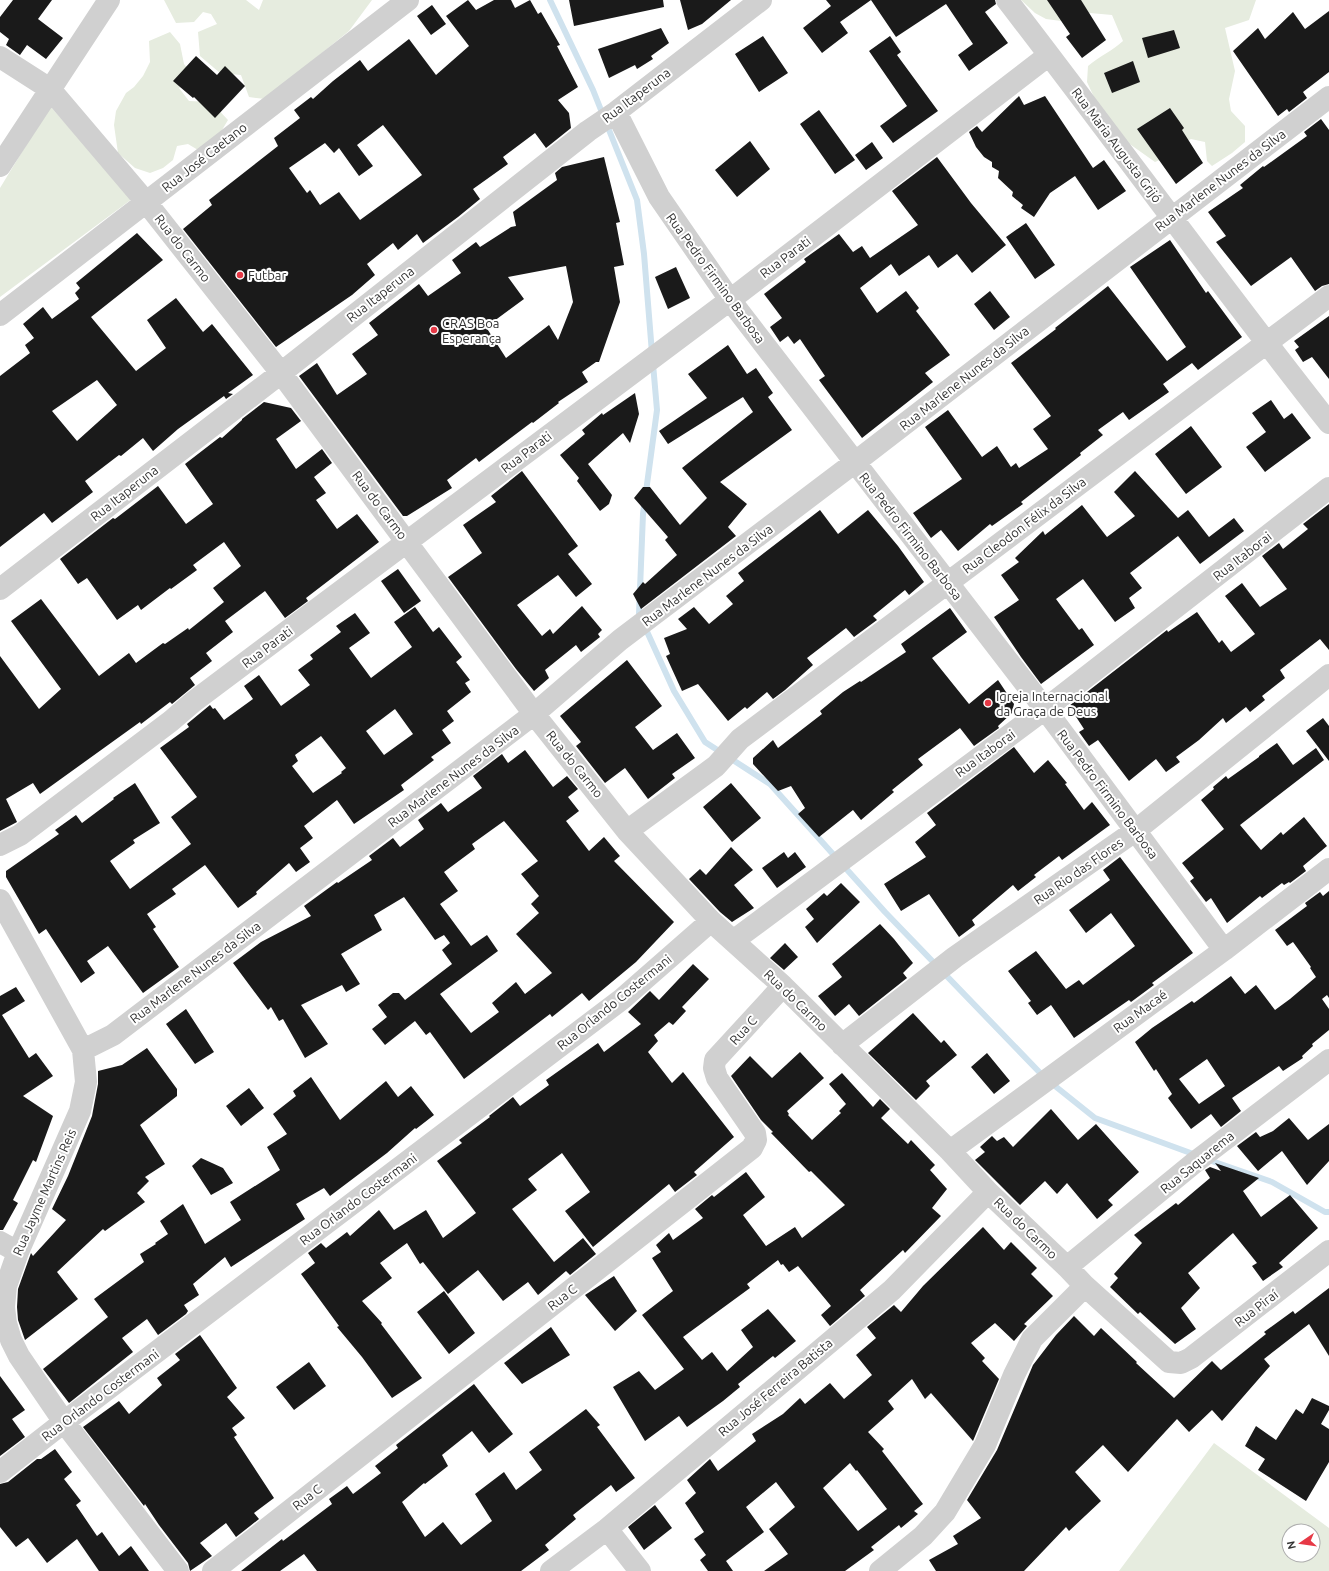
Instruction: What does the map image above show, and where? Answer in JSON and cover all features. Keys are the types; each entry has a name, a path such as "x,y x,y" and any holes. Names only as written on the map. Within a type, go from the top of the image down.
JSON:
{"street":[{"path":"0,166 109,0"},
{"name":"Rua José Caetano","path":"0,314 408,0"},
{"name":"Rua Itaperuna","path":"0,589 281,373 588,131 611,115 760,0"},
{"name":"Rua Maria Augusta Grijó","path":"1007,0 1266,343 1329,423"},
{"name":"Rua Parati","path":"0,845 20,835 407,541 730,300 1049,55"},
{"name":"Rua do Carmo","path":"0,57 50,89 146,202 281,373 534,714 627,831 711,921 783,986 950,1151 988,1192 1085,1286 1169,1362 1181,1363"},
{"name":"Rua Marlene Nunes da Silva","path":"83,1050 114,1035 534,714 620,640 854,463 1329,97"},
{"name":"Rua Pedro Firmino Barbosa","path":"611,115 659,197 730,300 854,463 1045,709 1224,950"},
{"name":"Rua Cleodon Félix da Silva","path":"627,831 716,766 740,739 1329,296"},
{"name":"Rua Itaborai","path":"733,941 1045,709 1329,488"},
{"name":"Rua Rio das Flores","path":"842,1045 919,984 1135,831 1329,675"},
{"name":"Rua Macaé","path":"950,1151 1224,950 1329,869"},
{"name":"Rua Jayme Martins Reis","path":"0,900 83,1050 86,1082 80,1111 9,1247 4,1307 6,1323 11,1340 19,1356 64,1422 178,1571"},
{"name":"Rua Orlando Costermani","path":"0,1472 622,999 711,921"},
{"name":"Rua C","path":"213,1571 752,1148 756,1140 755,1133 717,1078 714,1068 716,1060 783,986"},
{"name":"Rua Saquarema","path":"1067,1267 1194,1163 1329,1060"},
{"name":"Rua José Ferreira Batista","path":"551,1571 607,1529 892,1290 988,1192"},
{"name":"Rua Piraí","path":"1181,1363 1191,1358 1329,1251"},
{"path":"880,1571 923,1536 945,1512 985,1445 1019,1364 1032,1339 1085,1286"},
{"path":"607,1529 640,1571"}],"shaded area":[{"path":"164,0 246,0 259,10 263,0 372,0 349,31 265,99 249,97 241,75 220,73 200,56 198,32 217,24 211,14 203,12 194,22 176,23"},
{"path":"1021,0 1256,0 1249,20 1225,28 1235,71 1229,99 1231,111 1245,126 1245,142 1232,153 1212,166 1207,161 1205,142 1191,139 1178,145 1167,157 1155,162 1124,140 1094,97 1087,82 1088,66 1123,41 1112,15 1079,12 1061,21 1046,19 1035,13"},
{"path":"170,32 180,44 184,64 197,80 179,88 189,101 211,102 228,120 219,135 198,150 188,144 177,146 173,160 163,168 150,173 135,168 118,153 114,125 116,111 126,93 134,87 143,76 150,62 149,41"},
{"path":"50,106 132,199 0,297 0,188"},
{"path":"1214,1443 1329,1528 1329,1571 1119,1571"}],"building":[{"path":"13,0 52,0 38,19 63,38 46,59 27,45 20,55 6,45 9,39 0,32 0,17"},
{"path":"468,0 476,10 494,0 511,0 515,8 530,0 538,14 541,12 560,45 557,46 578,87 558,100 569,113 571,128 546,148 535,133 503,157 508,164 473,189 480,199 423,243 417,234 398,250 393,243 367,264 375,275 352,295 276,347 183,229 212,205 209,200 278,146 274,138 300,118 294,110 311,97 313,99 360,60 368,71 409,39 436,75 469,46 446,16","holes":["383,125 422,175 360,220 339,192 320,205 310,190 307,193 289,168 325,143 334,153 339,148 359,176 373,166 357,145"]},
{"path":"569,0 663,0 664,7 574,26"},
{"path":"680,0 731,0 702,24 688,30"},
{"path":"826,0 871,0 840,22 848,33 822,53 803,28 831,6"},
{"path":"871,0 995,0 996,4 985,12 1008,43 969,71 958,55 973,44 946,4 896,37"},
{"path":"1047,0 1081,0 1106,40 1082,58 1066,37 1070,34"},
{"path":"432,5 446,24 431,35 417,16"},
{"path":"1329,11 1329,72 1303,92 1307,98 1289,112 1287,109 1278,116 1233,51 1258,28 1265,39 1293,12 1305,29"},
{"path":"661,28 669,43 651,56 653,59 637,69 635,65 609,78 598,49"},
{"path":"1174,30 1180,48 1148,58 1142,38"},
{"path":"763,36 788,73 759,92 735,54"},
{"path":"890,36 901,52 897,55 938,111 893,143 880,126 907,106 869,51"},
{"path":"196,56 217,75 225,66 245,86 215,118 194,97 193,98 173,81"},
{"path":"1133,61 1140,82 1112,93 1104,73"},
{"path":"1019,96 1024,105 1045,96 1093,168 1104,160 1126,191 1098,210 1075,176 1050,193 1034,217 1021,208 1023,205 1012,196 1013,192 998,178 999,171 992,167 992,162 984,157 976,147 969,132 977,126 982,132"},
{"path":"1170,108 1184,128 1182,130 1203,163 1176,184 1137,129"},
{"path":"819,110 855,160 835,174 800,124"},
{"path":"1321,119 1329,130 1329,284 1322,286 1315,291 1291,257 1251,286 1216,242 1226,236 1208,212 1243,188 1240,185 1263,166 1264,167 1307,136 1304,132"},
{"path":"750,141 770,169 737,197 715,170"},
{"path":"872,142 883,158 866,170 855,155"},
{"path":"604,157 620,222 616,223 624,265 614,267 620,302 599,362 596,362 582,372 588,382 558,402 559,403 533,423 532,422 479,462 476,458 447,480 452,488 407,516 403,516 299,376 317,363 337,395 367,374 352,354 378,335 369,323 419,284 428,296 461,273 452,260 476,242 480,247 511,227 516,226 513,212 557,180 555,173 562,167","holes":["566,266 573,302 558,340 549,325 506,358 486,327 524,299 508,277"]},
{"path":"937,157 971,203 1006,245 972,273 957,254 938,268 929,255 899,276 891,264 860,288 877,313 906,291 919,308 916,311 950,355 925,373 933,382 862,438 819,380 825,376 800,339 794,344 788,336 780,342 770,327 782,318 764,294 806,262 804,259 839,234 853,252 862,246 870,258 918,225 892,191"},
{"path":"1026,223 1055,265 1035,279 1006,237"},
{"path":"137,233 163,260 91,317 136,371 166,348 147,320 176,298 203,332 212,324 253,375 228,393 233,394 226,399 224,396 178,429 153,451 143,438 121,456 119,455 85,481 93,492 52,523 44,513 0,547 0,376 30,353 25,345 34,338 23,324 43,307 52,319 79,299 75,293 80,288 76,283","holes":["97,380 117,405 77,441 52,411"]},
{"path":"1170,240 1206,293 1208,291 1242,337 1198,370 1192,363 1163,384 1169,392 1129,420 1123,412 1098,430 1103,435 1080,453 1081,455 1021,502 1023,504 992,526 990,524 958,551 941,530 931,538 913,513 962,479 925,427 948,410 982,457 997,446 1011,467 1016,463 1019,468 1048,449 1033,429 1051,416 1011,363 1056,329 1055,328 1108,286 1167,361 1186,347 1130,267"},
{"path":"676,267 690,298 668,309 655,277"},
{"path":"990,291 1010,317 994,330 974,304"},
{"path":"1329,316 1329,379 1312,357 1303,362 1295,350 1299,347 1294,341"},
{"path":"728,345 747,374 756,368 773,393 768,397 792,430 720,482 747,504 728,527 736,536 641,609 633,594 643,582 645,584 677,555 665,540 668,537 634,498 643,487 650,487 680,525 707,498 682,468 753,412 743,397 668,444 659,431 707,398 688,374"},
{"path":"635,393 639,414 630,443 623,433 588,464 612,495 609,504 600,511 577,481 579,478 560,455 585,434 582,430 602,413 603,415"},
{"path":"1271,400 1284,419 1292,413 1311,438 1265,472 1246,447 1266,432 1252,413"},
{"path":"264,402 291,408 301,421 276,439 296,469 322,449 332,463 314,477 326,493 316,500 337,529 357,514 379,542 306,598 308,601 285,618 265,591 225,621 233,632 206,653 212,661 190,678 195,685 172,704 170,702 141,724 140,722 40,794 33,783 6,799 17,822 0,831 0,656 39,709 61,689 11,621 41,599 99,676 129,653 136,663 163,643 165,644 188,628 189,630 224,602 213,588 241,566 224,542 193,565 197,570 171,589 170,588 141,610 138,605 117,620 87,578 78,584 60,559 113,518 115,519 158,486 186,524 213,504 185,464 220,437 222,438 242,419"},
{"path":"1191,426 1222,467 1186,494 1155,454"},
{"path":"522,471 578,546 568,554 592,584 576,597 558,575 517,605 542,636 550,629 553,634 582,606 602,630 598,634 600,637 581,652 576,645 545,670 549,678 534,691 448,577 482,553 463,525 496,502 491,496"},
{"path":"1135,471 1178,518 1188,510 1209,537 1234,518 1244,531 1200,564 1178,536 1130,573 1142,588 1129,598 1135,608 1115,622 1083,579 1056,599 1079,630 1082,628 1094,645 1041,684 994,617 1019,600 1001,575 1019,562 1015,558 1043,531 1045,535 1082,505 1107,537 1135,516 1114,492"},
{"path":"1329,504 1329,650 1320,639 1280,670 1285,678 1262,696 1265,700 1250,712 1246,707 1226,723 1223,718 1199,740 1176,757 1180,762 1166,772 1156,759 1129,781 1098,740 1089,746 1079,732 1084,729 1069,706 1167,630 1168,632 1197,612 1219,643 1222,640 1231,652 1255,634 1225,596 1242,583 1260,607 1287,589 1262,556 1279,543 1283,549 1308,529 1303,524"},
{"path":"820,510 838,534 868,510 898,546 924,582 909,595 905,590 873,616 877,620 854,637 846,628 807,658 813,665 773,699 767,692 747,709 745,707 728,721 698,684 682,691 666,656 670,654 664,638 687,629 678,619 694,607 709,624 733,604 726,596 744,581 738,573"},
{"path":"398,569 421,601 404,613 381,581"},
{"path":"415,607 433,632 439,627 462,657 456,662 470,680 465,683 471,692 447,711 454,721 442,730 451,743 431,757 434,760 401,785 404,790 354,824 337,800 304,826 313,838 300,848 310,862 296,872 289,863 256,892 257,894 238,908 205,865 172,889 176,894 147,914 156,927 153,929 179,967 143,993 108,946 87,961 95,973 81,983 46,929 39,934 6,877 6,871 59,834 55,830 76,815 82,823 114,799 113,798 135,783 160,823 133,840 135,843 110,861 130,889 191,844 171,817 197,797 160,748 189,727 187,724 210,705 213,709 215,708 224,720 253,699 244,686 259,675 281,706 310,685 298,670 313,659 310,655 341,632 336,626 355,613 370,633 349,648 371,678 412,647 394,622","holes":["395,709 413,734 384,755 366,731","321,736 346,768 341,772 342,773 313,793 292,766 298,761 295,755"]},
{"path":"950,608 967,632 932,658 969,704 998,680 1014,704 1012,713 998,726 999,728 974,746 960,728 918,759 923,765 892,790 894,792 861,820 853,810 819,837 798,814 805,808 791,786 778,791 753,764 753,758 773,740 778,748 822,714 820,711 843,692 860,681 861,682 906,652 901,644"},
{"path":"627,660 662,706 635,727 653,750 677,733 695,758 672,774 675,778 648,799 625,768 605,783 576,746 581,742 560,716"},
{"path":"1323,718 1329,726 1329,761 1306,731"},
{"path":"1277,743 1293,765 1316,748 1324,760 1240,825 1261,850 1281,832 1283,835 1304,817 1327,846 1303,866 1306,871 1290,883 1289,882 1284,885 1282,883 1262,898 1260,896 1227,923 1211,898 1206,902 1190,881 1194,878 1182,863 1224,829 1201,800 1226,776 1228,779"},
{"path":"1014,747 1034,773 1048,760 1067,783 1065,784 1084,810 1092,802 1110,825 1062,860 1059,856 1034,875 1036,877 1018,891 1013,885 972,920 975,925 959,937 929,894 901,911 884,884 926,857 915,842 936,825 927,813"},
{"path":"525,750 553,787 567,776 578,789 568,797 579,811 566,821 589,851 604,837 620,856 614,861 674,922 636,962 589,1001 582,993 552,1017 550,1014 464,1079 430,1032 426,1035 415,1021 385,1045 372,1029 387,1017 378,1005 393,993 399,993 405,1000 452,964 442,950 450,943 444,935 435,940 404,897 374,915 382,930 341,954 360,984 346,992 342,985 301,1005 328,1044 305,1058 283,1019 279,1021 271,1007 268,1010 233,963 261,942 311,916 304,906 337,882 338,883 372,860 369,856 393,838 400,847 424,829 418,820 441,803 448,812 482,788 473,776 502,754 508,763","holes":["504,821 538,861 521,874 539,896 531,904 539,913 516,934 552,973 525,994 516,982 492,1003 499,1012 471,1033 440,994 498,951 487,935 471,946 440,904 458,891 444,872 475,849 472,844"]},
{"path":"731,783 761,818 732,842 703,807"},
{"path":"731,847 753,870 734,885 754,908 732,922 720,912 689,879 700,869 706,875"},
{"path":"784,852 788,858 795,852 806,867 777,888 762,868"},
{"path":"1120,857 1193,953 1152,983 1154,985 1131,1002 1129,1000 1074,1038 1051,1005 1037,1015 1028,1003 1031,1001 1008,971 1036,951 1066,989 1079,980 1083,985 1135,946 1111,913 1086,933 1069,910 1110,880 1103,870"},
{"path":"841,883 860,902 817,943 805,927 814,919 806,909 824,893 827,896"},
{"path":"1329,891 1329,998 1327,995 1322,999 1329,1009 1329,1030 1312,1044 1313,1046 1302,1056 1303,1058 1283,1071 1279,1066 1232,1098 1241,1111 1221,1127 1211,1114 1191,1129 1168,1098 1172,1094 1156,1069 1154,1071 1135,1042 1152,1028 1192,1001 1194,1003 1231,976 1245,994 1256,985 1275,1010 1290,999 1316,977 1310,968 1311,967 1293,942 1287,946 1275,930 1307,906 1305,903 1320,892 1323,896","holes":["1207,1059 1225,1086 1199,1104 1179,1079"]},
{"path":"880,924 913,963 903,973 907,978 859,1016 849,1004 835,1016 818,996 842,977 832,964"},
{"path":"785,943 798,957 784,970 770,958"},
{"path":"693,964 709,979 682,1007 686,1011 673,1025 669,1022 654,1035 658,1041 648,1052 672,1083 683,1072 734,1137 694,1172 697,1175 675,1192 669,1184 593,1247 565,1211 590,1192 562,1153 528,1179 537,1190 512,1209 554,1262 583,1238 596,1254 570,1275 566,1271 538,1295 528,1282 503,1301 478,1270 448,1294 423,1262 420,1264 407,1243 380,1263 392,1278 362,1301 382,1323 381,1324 422,1378 392,1398 362,1357 337,1327 339,1326 301,1274 315,1263 308,1253 321,1243 326,1248 347,1232 350,1236 379,1210 394,1230 426,1210 443,1238 476,1213 437,1161 462,1143 459,1140 490,1117 489,1116 513,1097 520,1106 549,1085 546,1080 598,1043 604,1052 641,1024 628,1012 650,991 659,1000"},
{"path":"16,987 25,1001 2,1015 29,1058 36,1053 53,1076 23,1096 53,1116 36,1162 33,1160 13,1200 18,1203 3,1230 0,1230 0,996"},
{"path":"186,1009 214,1052 195,1064 166,1024"},
{"path":"913,1013 941,1043 944,1040 957,1055 926,1081 930,1086 916,1100 868,1053"},
{"path":"147,1048 177,1089 177,1096 140,1125 165,1164 145,1177 149,1181 137,1193 145,1202 105,1231 103,1229 57,1272 78,1299 25,1340 18,1320 18,1289 31,1253 33,1256 66,1220 52,1209 68,1176 92,1116 98,1084 98,1071 122,1065"},
{"path":"800,1052 824,1078 787,1111 789,1114 788,1115 812,1140 841,1113 839,1111 846,1104 829,1084 842,1073 873,1107 880,1099 890,1109 881,1118 908,1144 911,1140 935,1165 930,1170 947,1189 932,1208 941,1216 905,1253 903,1250 860,1290 865,1296 830,1326 821,1315 831,1306 798,1266 789,1272 778,1260 747,1284 750,1288 683,1337 702,1360 712,1352 727,1371 753,1347 741,1330 768,1309 796,1341 775,1358 773,1356 738,1384 740,1387 687,1427 679,1416 645,1441 613,1387 639,1371 655,1390 684,1369 642,1315 673,1291 652,1258 661,1252 656,1245 669,1233 673,1240 703,1218 695,1209 712,1195 714,1197 746,1172 765,1197 743,1215 766,1246 795,1227 802,1238 845,1205 811,1171 809,1172 771,1133 773,1132 761,1120 731,1076 750,1056 772,1078"},
{"path":"987,1053 1010,1081 994,1094 971,1067"},
{"path":"311,1077 340,1120 386,1081 398,1097 411,1086 434,1115 416,1129 415,1128 387,1153 330,1196 324,1188 296,1204 305,1219 231,1267 225,1257 193,1284 199,1295 184,1305 188,1311 186,1314 158,1335 147,1319 122,1338 133,1352 69,1403 43,1369 108,1317 94,1299 144,1262 140,1254 168,1234 160,1221 183,1204 205,1244 241,1220 230,1202 280,1170 267,1147 287,1134 273,1114 296,1096 293,1091"},
{"path":"249,1088 264,1108 241,1126 226,1106"},
{"path":"1051,1109 1078,1140 1096,1124 1139,1172 1108,1200 1113,1205 1097,1219 1067,1183 1057,1194 1045,1181 1020,1205 975,1160 985,1152 980,1147 992,1136 997,1141 1004,1137 1013,1147"},
{"path":"1289,1118 1308,1140 1329,1124 1329,1161 1307,1185 1282,1151 1258,1171 1237,1146 1256,1132 1260,1137 1273,1131"},
{"path":"201,1158 223,1168 233,1183 211,1195 192,1166"},
{"path":"1215,1163 1259,1178 1243,1191 1261,1217 1290,1195 1318,1228 1279,1263 1283,1267 1263,1281 1252,1266 1257,1263 1233,1233 1188,1273 1200,1288 1181,1308 1196,1329 1175,1344 1140,1312 1138,1314 1110,1287 1118,1278 1114,1274 1142,1243 1134,1235 1176,1203 1178,1205 1210,1178 1205,1170 1210,1167 1221,1171"},
{"path":"983,1227 1004,1250 1011,1242 1037,1268 1031,1274 1053,1296 1024,1324 1027,1326 1014,1341 995,1323 971,1343 985,1358 982,1361 999,1379 973,1441 931,1393 925,1399 912,1379 888,1401 894,1409 868,1432 884,1449 882,1451 923,1504 914,1511 918,1514 901,1528 899,1525 871,1547 874,1550 845,1571 764,1571 788,1554 769,1529 795,1507 776,1482 746,1507 764,1532 726,1561 733,1571 708,1571 700,1560 706,1555 694,1539 704,1532 685,1503 696,1493 687,1480 710,1459 718,1471 756,1441 752,1434 783,1414 800,1398 805,1404 830,1383 844,1399 872,1375 856,1355 876,1338 867,1327 894,1305 901,1312 923,1286","holes":["850,1463 856,1471 857,1470 887,1509 858,1531 823,1488"]},
{"path":"614,1276 637,1311 615,1331 585,1295"},
{"path":"1329,1288 1329,1356 1309,1324 1264,1359 1270,1366 1222,1421 1212,1410 1189,1432 1177,1419 1128,1472 1103,1445 1075,1472 1101,1501 1069,1531 1066,1527 1024,1571 936,1571 929,1560 958,1544 953,1536 981,1518 967,1500 997,1450 1033,1365 1056,1335 1074,1316 1094,1336 1101,1328 1174,1398 1212,1361 1221,1370 1266,1334 1264,1332 1293,1311 1295,1314"},
{"path":"444,1291 475,1333 449,1354 417,1312"},
{"path":"551,1327 570,1355 522,1384 504,1363"},
{"path":"200,1335 237,1388 227,1397 245,1418 232,1428 237,1435 234,1437 274,1498 254,1513 259,1519 236,1537 226,1523 200,1543 212,1556 190,1571 188,1563 145,1504 144,1506 83,1427 119,1401 129,1414 162,1385 157,1378 180,1360 175,1354"},
{"path":"309,1362 326,1386 294,1410 276,1387"},
{"path":"0,1376 25,1410 12,1419 25,1437 0,1456"},
{"path":"474,1384 513,1434 489,1453 472,1431 442,1455 448,1466 425,1484 424,1483 402,1502 425,1537 443,1522 461,1545 492,1521 475,1494 504,1472 516,1490 542,1470 529,1452 586,1409 600,1425 597,1427 635,1478 616,1492 611,1485 573,1515 576,1519 545,1545 549,1550 521,1571 317,1571 304,1554 280,1571 241,1571 282,1539 283,1541 332,1504 329,1499 347,1486 353,1494 381,1473 375,1466 398,1448 396,1445"},
{"path":"1312,1398 1329,1406 1329,1410 1321,1424 1329,1429 1329,1462 1306,1501 1258,1470 1265,1459 1245,1446 1256,1426 1276,1440 1296,1409 1303,1414"},
{"path":"55,1449 72,1472 64,1479 81,1501 76,1505 97,1536 102,1532 119,1556 131,1546 149,1571 99,1571 77,1539 47,1563 28,1538 16,1547 0,1527 0,1484 8,1482 37,1459 41,1459"},
{"path":"655,1505 672,1528 644,1550 628,1527"}],"waterway":[{"path":"550,0 593,90 637,200 644,254 652,353"},
{"path":"653,364 657,410 643,514 639,614 674,691 705,742 770,784 885,912 1045,1078 1095,1118 1196,1155"},
{"path":"1206,1159 1272,1182 1325,1212 1329,1212"}],"place":[{"name":"Futbar","path":"240,275"},
{"name":"CRAS Boa Esperança","path":"434,330"},
{"name":"Igreja Internacional da Graça de Deus","path":"988,703"}]}
